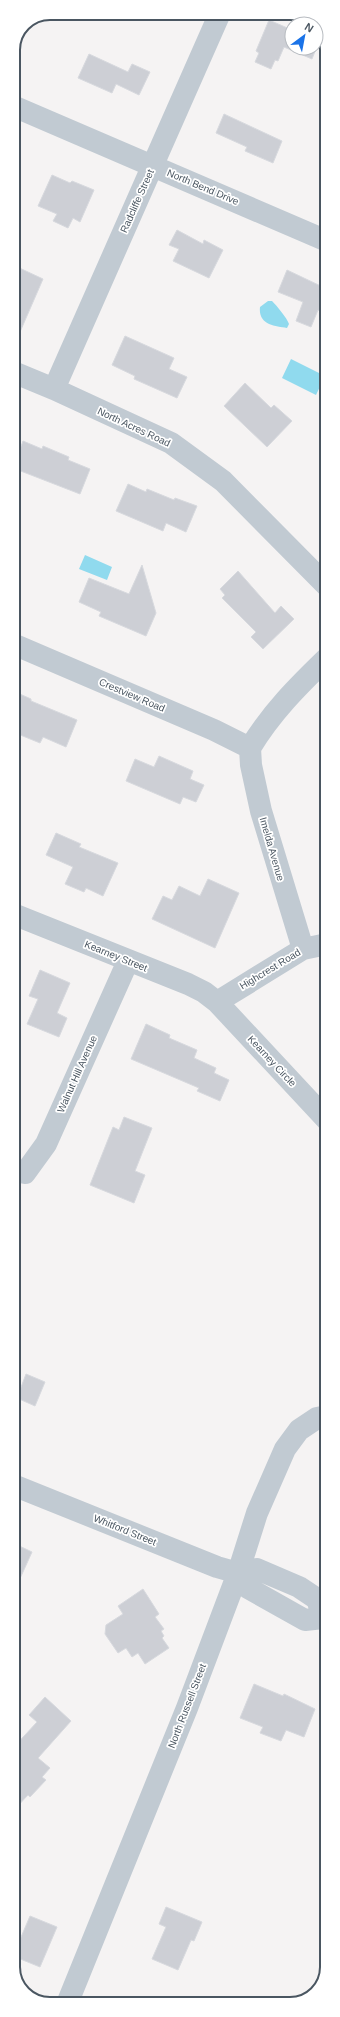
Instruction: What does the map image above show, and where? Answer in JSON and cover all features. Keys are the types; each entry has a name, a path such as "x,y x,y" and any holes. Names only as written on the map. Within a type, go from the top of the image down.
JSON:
{"street":[{"name":"Radcliffe Street","path":"54,389 217,20"},
{"name":"North Bend Drive","path":"20,109 320,238"},
{"name":"North Acres Road","path":"20,375 54,389 177,448 223,481 320,579"},
{"name":"Crestview Road","path":"20,647 214,730 250,748"},
{"path":"250,748 264,725 287,697 320,665"},
{"name":"Imelda Avenue","path":"250,748 251,766 261,811 303,949"},
{"name":"Kearney Street","path":"20,917 188,984 204,992 217,1002"},
{"name":"Highcrest Road","path":"217,1002 303,949 320,945"},
{"name":"Walnut Hill Avenue","path":"20,1172 25,1173 46,1144 128,961"},
{"name":"Kearney Circle","path":"217,1002 320,1112"},
{"name":"North Russell Street","path":"70,1997 187,1708 238,1573 257,1513 285,1448 299,1430 320,1418"},
{"name":"Whitford Street","path":"20,1488 217,1567 238,1573 256,1569 299,1587 317,1599 320,1607"}],"water":[{"path":"268,301 272,301 284,315 289,324 287,328 268,324 264,321 260,313 260,307"},
{"path":"291,359 320,374 320,387 316,395 282,378"},
{"path":"85,555 112,567 107,580 79,569"}],"building":[{"path":"269,20 284,27 284,47 278,61 275,60 271,69 255,62 259,53 256,51"},
{"path":"89,54 128,72 132,64 150,72 139,95 116,84 112,93 78,78"},
{"path":"305,56 313,56 312,59"},
{"path":"224,114 282,141 273,163 245,151 247,147 216,133"},
{"path":"52,175 70,183 72,181 94,190 80,222 73,218 68,228 53,221 57,214 38,206"},
{"path":"177,230 203,244 204,240 223,250 209,278 173,261 179,249 169,245"},
{"path":"20,268 43,279 20,332"},
{"path":"287,270 320,286 320,311 318,310 311,327 296,321 303,302 278,292"},
{"path":"125,336 174,358 169,369 187,377 177,398 134,379 135,376 112,365"},
{"path":"245,383 271,408 274,405 292,421 267,447 224,406"},
{"path":"23,441 42,449 43,446 69,457 68,460 90,469 80,494 20,471 20,449"},
{"path":"128,484 146,492 147,489 174,500 175,498 197,506 186,532 166,523 163,531 116,511"},
{"path":"142,565 156,613 146,636 99,616 101,612 79,602 89,578 129,594"},
{"path":"238,571 275,613 281,606 294,619 263,649 251,637 256,632 222,598 225,595 220,589"},
{"path":"20,694 31,699 31,701 77,720 66,747 43,737 40,743 20,735"},
{"path":"159,756 193,771 190,779 204,785 196,802 183,797 180,804 126,781 135,759 154,767"},
{"path":"56,833 81,844 79,847 118,863 103,896 86,888 84,892 65,884 73,867 46,855"},
{"path":"208,879 239,893 215,948 152,919 163,896 172,900 179,886 200,896"},
{"path":"40,970 70,983 57,1013 67,1018 59,1037 27,1024 38,999 29,996"},
{"path":"146,1024 170,1035 169,1038 197,1050 194,1058 216,1068 214,1073 229,1080 220,1101 197,1091 199,1088 131,1059"},
{"path":"124,1117 152,1128 135,1171 145,1175 134,1203 90,1185 113,1127 119,1130"},
{"path":"26,1374 45,1382 35,1406 20,1399 20,1390"},
{"path":"20,1546 32,1552 20,1579"},
{"path":"143,1589 159,1614 155,1617 164,1629 161,1631 164,1636 162,1638 169,1648 145,1664 138,1653 132,1657 126,1648 118,1653 105,1634 106,1625 123,1614 118,1606"},
{"path":"254,1684 283,1696 284,1694 315,1709 304,1737 286,1730 281,1741 260,1733 263,1727 240,1718"},
{"path":"45,1697 71,1721 38,1758 50,1768 42,1777 46,1780 30,1797 28,1795 20,1804 20,1740 37,1722 29,1715"},
{"path":"166,1907 202,1922 194,1941 191,1940 178,1970 152,1959 166,1927 159,1924"},
{"path":"30,1916 57,1927 40,1967 20,1959 20,1940"}]}
